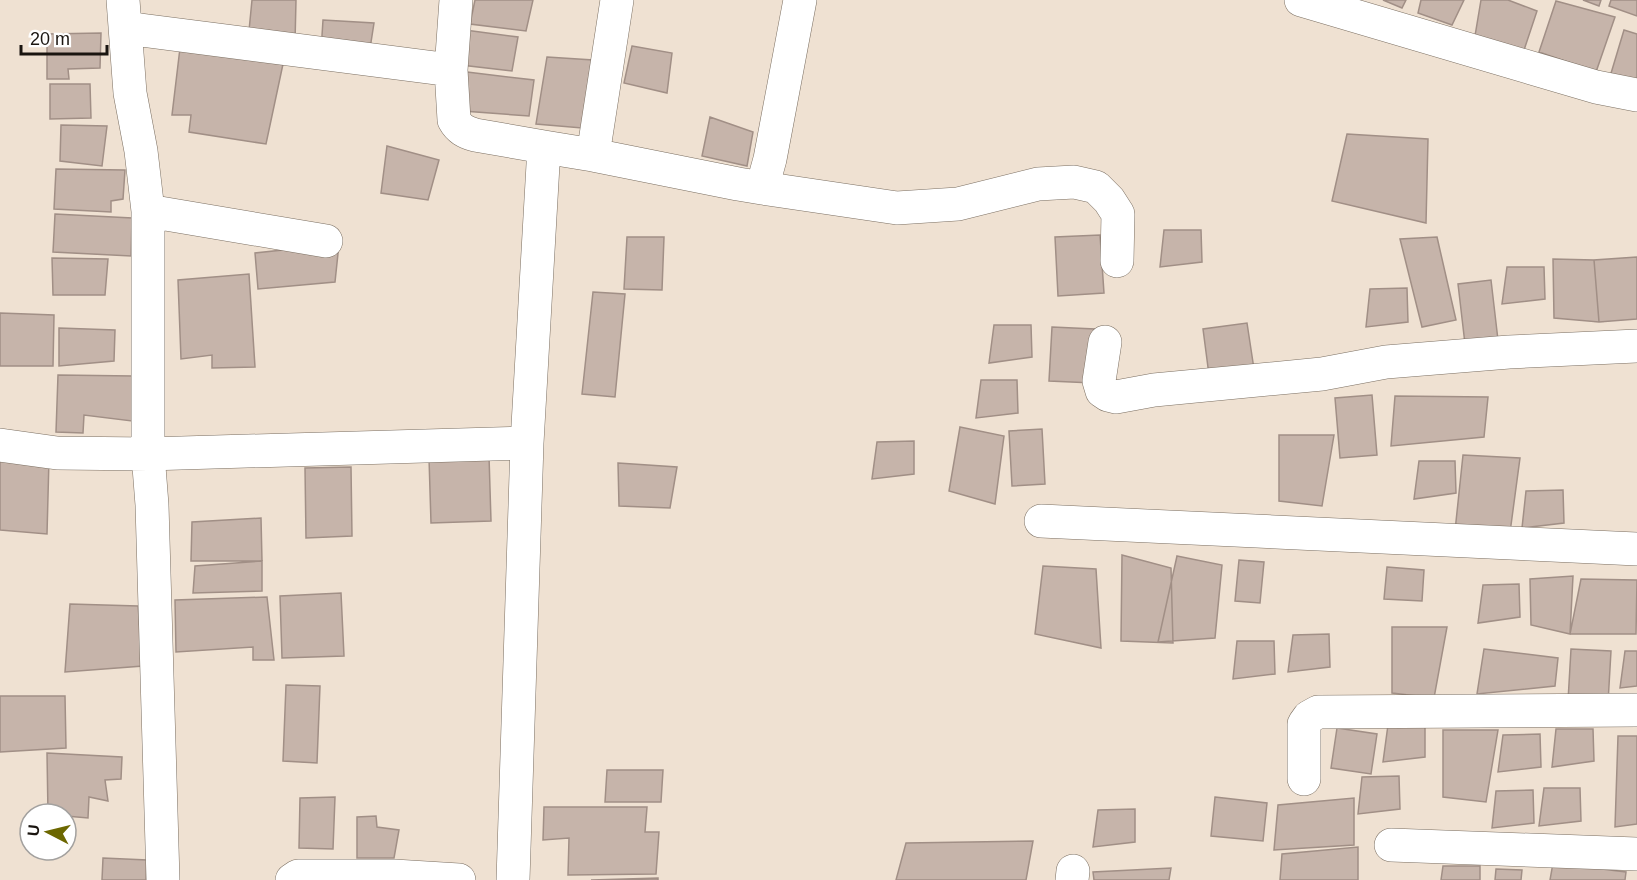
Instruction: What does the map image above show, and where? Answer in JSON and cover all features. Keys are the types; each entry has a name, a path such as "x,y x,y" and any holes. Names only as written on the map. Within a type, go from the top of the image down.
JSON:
{"street":[{"path":"456,0 451,70 454,120 464,132 738,184 897,208 958,204 1038,184 1074,182 1096,187 1109,200 1118,214 1117,261"},
{"path":"593,155 617,0"},
{"path":"762,188 770,159 800,0"},
{"path":"1301,0 1596,87 1637,95"},
{"path":"163,880 153,517 148,454 148,211 141,151 130,93 124,14 451,70"},
{"path":"513,880 527,442 544,147"},
{"path":"148,211 326,241"},
{"path":"1105,342 1099,381 1102,391 1116,397 1154,390 1322,374 1386,362 1509,352 1637,346"},
{"path":"0,445 57,453 148,454 527,442"},
{"path":"1041,521 1637,549"},
{"path":"1304,778 1304,724 1309,717 1318,712 1637,710"},
{"path":"1391,845 1637,855"},
{"path":"292,880 298,876 394,876 459,880"}],"building":[{"path":"252,0 296,0 295,43 248,41"},
{"path":"475,0 533,0 526,31 470,24"},
{"path":"1383,0 1406,0 1402,8"},
{"path":"1421,0 1464,0 1452,25 1418,13"},
{"path":"1481,0 1508,0 1537,11 1524,50 1475,36"},
{"path":"1583,0 1601,0 1599,6"},
{"path":"1611,0 1637,0 1637,16 1609,6"},
{"path":"1556,1 1615,17 1596,72 1539,52"},
{"path":"323,20 374,23 369,55 321,51"},
{"path":"465,30 518,37 512,71 461,65"},
{"path":"1624,30 1637,34 1637,88 1609,80"},
{"path":"101,33 100,68 68,69 69,79 47,79 47,34"},
{"path":"632,46 672,53 667,93 624,83"},
{"path":"180,48 283,64 266,144 189,132 191,115 172,115"},
{"path":"547,57 593,60 582,128 536,124"},
{"path":"467,72 534,80 529,116 463,111"},
{"path":"50,84 90,84 91,118 50,119"},
{"path":"710,117 753,132 747,166 702,156"},
{"path":"61,125 107,126 102,166 60,161"},
{"path":"1347,134 1428,139 1426,223 1332,201"},
{"path":"387,146 439,160 428,200 381,193"},
{"path":"56,169 125,170 123,199 111,201 111,212 54,209"},
{"path":"55,214 132,218 131,256 53,252"},
{"path":"1164,230 1201,230 1202,262 1160,267"},
{"path":"1100,235 1104,293 1058,296 1055,237"},
{"path":"627,237 664,237 662,290 624,289"},
{"path":"1437,237 1456,320 1422,327 1400,239"},
{"path":"339,244 335,282 258,289 255,253"},
{"path":"1637,257 1637,319 1599,322 1594,260"},
{"path":"52,258 108,259 105,295 53,295"},
{"path":"1553,259 1594,260 1599,322 1554,318"},
{"path":"1507,267 1544,267 1545,299 1502,304"},
{"path":"249,274 255,367 212,368 212,355 181,359 178,280"},
{"path":"1491,280 1498,340 1465,344 1458,284"},
{"path":"1407,288 1408,322 1366,327 1370,289"},
{"path":"593,292 625,294 615,397 582,394"},
{"path":"0,313 54,315 53,366 0,366"},
{"path":"1247,323 1254,369 1209,375 1203,329"},
{"path":"994,325 1031,325 1032,357 989,363"},
{"path":"1052,327 1095,329 1093,383 1049,381"},
{"path":"59,328 115,330 114,361 59,366"},
{"path":"58,375 133,376 132,421 84,415 83,433 56,432"},
{"path":"981,380 1017,380 1018,413 976,418"},
{"path":"1372,395 1377,455 1340,458 1335,398"},
{"path":"1395,396 1488,397 1484,437 1391,446"},
{"path":"960,427 1004,436 995,504 949,491"},
{"path":"1042,429 1045,484 1012,486 1009,431"},
{"path":"1279,435 1334,435 1322,506 1279,501"},
{"path":"914,441 914,474 872,479 877,442"},
{"path":"1463,455 1520,458 1509,540 1455,531"},
{"path":"0,456 49,459 47,534 0,530"},
{"path":"489,456 491,521 431,523 429,458"},
{"path":"1419,461 1455,461 1456,493 1414,499"},
{"path":"618,463 677,467 670,508 619,506"},
{"path":"351,467 352,536 306,538 305,468"},
{"path":"1563,490 1564,523 1522,528 1526,491"},
{"path":"261,518 262,561 191,561 192,522"},
{"path":"1122,555 1171,568 1173,643 1121,641"},
{"path":"1177,556 1222,565 1215,638 1158,642"},
{"path":"1239,560 1264,562 1260,603 1235,601"},
{"path":"262,561 262,591 193,593 195,566"},
{"path":"1043,566 1096,569 1101,648 1035,634"},
{"path":"1387,567 1424,570 1422,601 1384,599"},
{"path":"1573,576 1570,634 1531,625 1530,579"},
{"path":"1581,579 1637,580 1636,634 1570,634"},
{"path":"1519,584 1520,617 1478,623 1483,585"},
{"path":"341,593 344,656 282,658 280,596"},
{"path":"267,597 274,660 253,660 253,647 176,652 175,600"},
{"path":"70,604 138,606 143,666 65,672"},
{"path":"1392,627 1447,627 1434,698 1392,693"},
{"path":"1329,634 1330,667 1288,672 1293,635"},
{"path":"1237,641 1274,641 1275,674 1233,679"},
{"path":"1484,649 1558,658 1555,686 1477,694"},
{"path":"1571,649 1611,651 1608,703 1568,701"},
{"path":"1625,651 1637,651 1637,686 1620,688"},
{"path":"286,685 320,686 317,763 283,761"},
{"path":"0,696 65,696 66,748 0,752"},
{"path":"1425,724 1425,757 1383,762 1388,725"},
{"path":"1337,728 1377,734 1371,774 1331,768"},
{"path":"1556,729 1593,729 1594,761 1552,767"},
{"path":"1443,730 1498,730 1486,802 1443,797"},
{"path":"1540,734 1541,767 1498,772 1503,735"},
{"path":"1618,736 1637,736 1637,824 1615,827"},
{"path":"47,753 122,757 121,779 105,780 108,801 89,797 88,818 78,817 78,802 48,802"},
{"path":"607,770 663,770 661,802 605,802"},
{"path":"1399,776 1400,809 1358,814 1362,777"},
{"path":"1544,788 1580,788 1581,821 1539,826"},
{"path":"1533,790 1534,823 1492,828 1496,791"},
{"path":"335,797 333,849 299,848 300,798"},
{"path":"1215,797 1267,803 1263,841 1211,836"},
{"path":"1354,798 1354,845 1274,850 1278,805"},
{"path":"544,807 647,807 645,832 659,832 656,874 568,875 569,838 543,840"},
{"path":"1135,809 1135,842 1093,847 1098,810"},
{"path":"376,816 377,827 399,830 394,858 357,858 357,817"},
{"path":"1033,841 1026,880 896,880 906,843"},
{"path":"1358,847 1358,880 1280,880 1282,854"},
{"path":"103,858 147,860 146,880 102,880"},
{"path":"1553,863 1626,872 1625,880 1550,880"},
{"path":"1443,866 1480,866 1480,880 1441,880"},
{"path":"1171,868 1169,880 1094,880 1093,872"},
{"path":"1496,869 1522,870 1521,880 1495,880"},
{"path":"658,878 658,880 591,880"}]}
